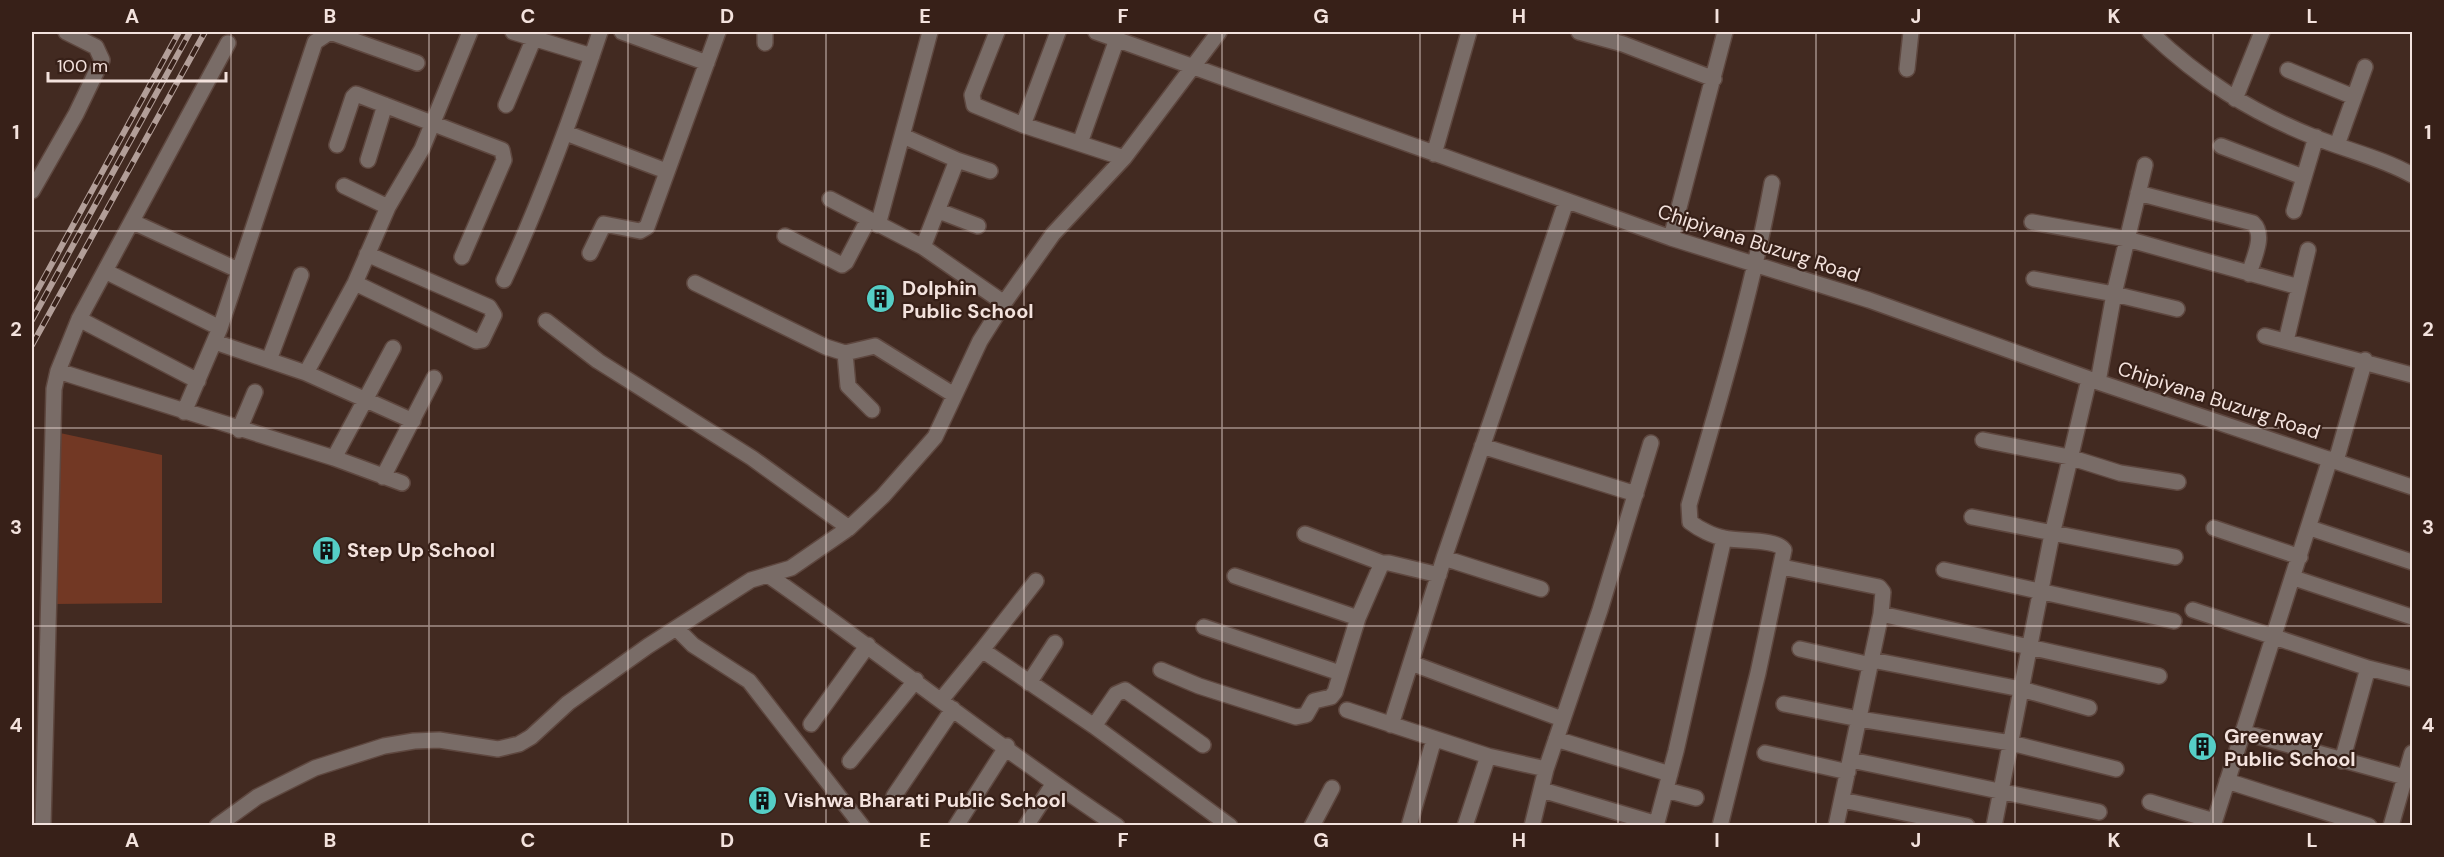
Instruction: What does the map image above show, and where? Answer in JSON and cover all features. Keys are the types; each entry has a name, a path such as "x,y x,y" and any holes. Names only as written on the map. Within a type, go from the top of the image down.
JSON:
{"street":[{"path":"32,191 76,114 102,60 96,48 66,32"},
{"path":"184,412 217,335 312,50 320,37 330,32 417,63"},
{"path":"306,373 355,283 387,207 422,149 470,32"},
{"path":"513,32 592,56"},
{"path":"504,280 533,218 566,133 600,32"},
{"path":"622,32 707,63"},
{"path":"590,253 600,227 606,223 645,230 718,32"},
{"path":"785,236 842,265 846,262 873,223 903,136 930,32"},
{"path":"997,32 972,100 977,109 1124,158"},
{"path":"1023,125 1058,32"},
{"name":"Chipiyana Buzurg Road","path":"1096,32 1566,202 1755,267 1869,300 2093,380 2412,487"},
{"path":"217,825 257,797 315,768 384,746 423,741 498,749 519,744 531,737 568,703 623,662 751,580 791,568 849,528 917,459 935,437 980,341 1004,303 1053,234 1124,158 1219,32"},
{"path":"1434,154 1469,32"},
{"path":"1579,32 1623,44 1714,79"},
{"path":"1671,238 1725,32"},
{"path":"1907,69 1911,32"},
{"path":"2150,32 2178,58 2260,114 2412,175"},
{"path":"2235,99 2262,32"},
{"path":"506,105 534,38"},
{"path":"1080,143 1117,39"},
{"path":"43,825 54,411 58,371 79,320 107,272 228,43"},
{"path":"2337,145 2365,67"},
{"path":"2288,70 2354,97"},
{"path":"337,145 354,95 360,94 433,125 499,149 505,156 462,257"},
{"path":"368,160 385,105"},
{"path":"566,133 666,171"},
{"path":"903,136 957,160 990,171"},
{"path":"2294,211 2316,137"},
{"path":"2221,146 2303,177"},
{"path":"923,247 957,160"},
{"path":"1994,825 2069,457 2093,380 2145,165"},
{"path":"1720,825 1782,567 1782,546 1724,538 1690,522 1689,505 1731,362 1755,267 1772,183"},
{"path":"344,186 387,207"},
{"path":"2138,194 2253,223 2258,227 2260,236 2249,274"},
{"path":"830,200 923,247 1004,303"},
{"path":"1391,725 1444,558 1566,202"},
{"path":"939,211 978,226"},
{"path":"132,222 238,270"},
{"path":"2032,222 2127,239 2299,287"},
{"path":"2286,341 2308,250"},
{"path":"355,283 476,341 482,340 494,315 489,307 367,254"},
{"path":"107,272 217,335 269,360 306,373 413,421"},
{"path":"269,360 301,275"},
{"path":"2034,279 2115,294 2177,309"},
{"path":"695,283 826,347 845,353 875,346 954,395"},
{"path":"79,320 198,381"},
{"path":"546,321 598,361 752,458 849,528"},
{"path":"2265,336 2365,360 2412,375"},
{"path":"334,458 393,348"},
{"path":"845,353 848,386 872,410"},
{"path":"2150,802 2213,823 2365,360"},
{"path":"58,371 239,430 334,458 402,483"},
{"path":"383,477 434,378"},
{"path":"239,430 255,392"},
{"path":"1983,440 2069,457 2120,473 2178,482"},
{"path":"1532,825 1546,769 1651,443"},
{"path":"1482,446 1636,494"},
{"path":"1972,516 2175,557"},
{"path":"2214,528 2300,557"},
{"path":"2310,528 2412,562"},
{"path":"1305,534 1382,563 1439,574"},
{"path":"1542,790 1657,825 1724,538"},
{"path":"1444,558 1541,589"},
{"path":"1161,670 1199,686 1301,717 1306,716 1316,699 1334,695 1358,618 1382,563"},
{"path":"1782,567 1882,588 1881,614 1836,825"},
{"path":"1944,570 2174,621"},
{"path":"768,575 916,680 1108,823"},
{"path":"1235,576 1358,618"},
{"path":"2294,578 2412,617"},
{"path":"894,796 947,704 982,650 1036,581"},
{"path":"2193,610 2368,668 2412,679"},
{"path":"1881,614 2159,676"},
{"path":"1204,627 1341,673"},
{"path":"677,629 693,645 749,681 862,825"},
{"path":"1029,683 1055,643"},
{"path":"811,724 868,645"},
{"path":"1800,649 2021,688 2089,708"},
{"path":"982,650 1094,726 1230,825"},
{"path":"1411,663 1562,719"},
{"path":"2342,761 2368,668"},
{"path":"850,761 916,680"},
{"path":"1094,726 1116,694 1125,690 1203,745"},
{"path":"1784,704 1860,719 2011,743 2116,769"},
{"path":"1347,710 1488,756 1546,769"},
{"path":"2242,732 2408,778"},
{"path":"1409,825 1434,739"},
{"path":"1556,739 1670,774"},
{"path":"956,825 1006,746"},
{"path":"1765,753 2001,790 2099,812"},
{"path":"2391,825 2408,778 2412,753"},
{"path":"1465,825 1488,756"},
{"path":"2227,781 2369,825"},
{"path":"1026,825 1054,783"},
{"path":"1312,825 1332,788"},
{"path":"1666,790 1696,798"},
{"path":"1842,800 1967,825"}],"shaded area":[{"path":"60,433 162,455 162,603 54,604"}],"railway":[{"path":"32,300 179,32"},
{"path":"32,320 190,32"},
{"path":"32,345 205,32"}],"place":[{"name":"Dolphin Public School","path":"881,299"},
{"name":"Step Up School","path":"326,550"},
{"name":"Greenway Public School","path":"2203,747"},
{"name":"Vishwa Bharati Public School","path":"763,800"}]}
